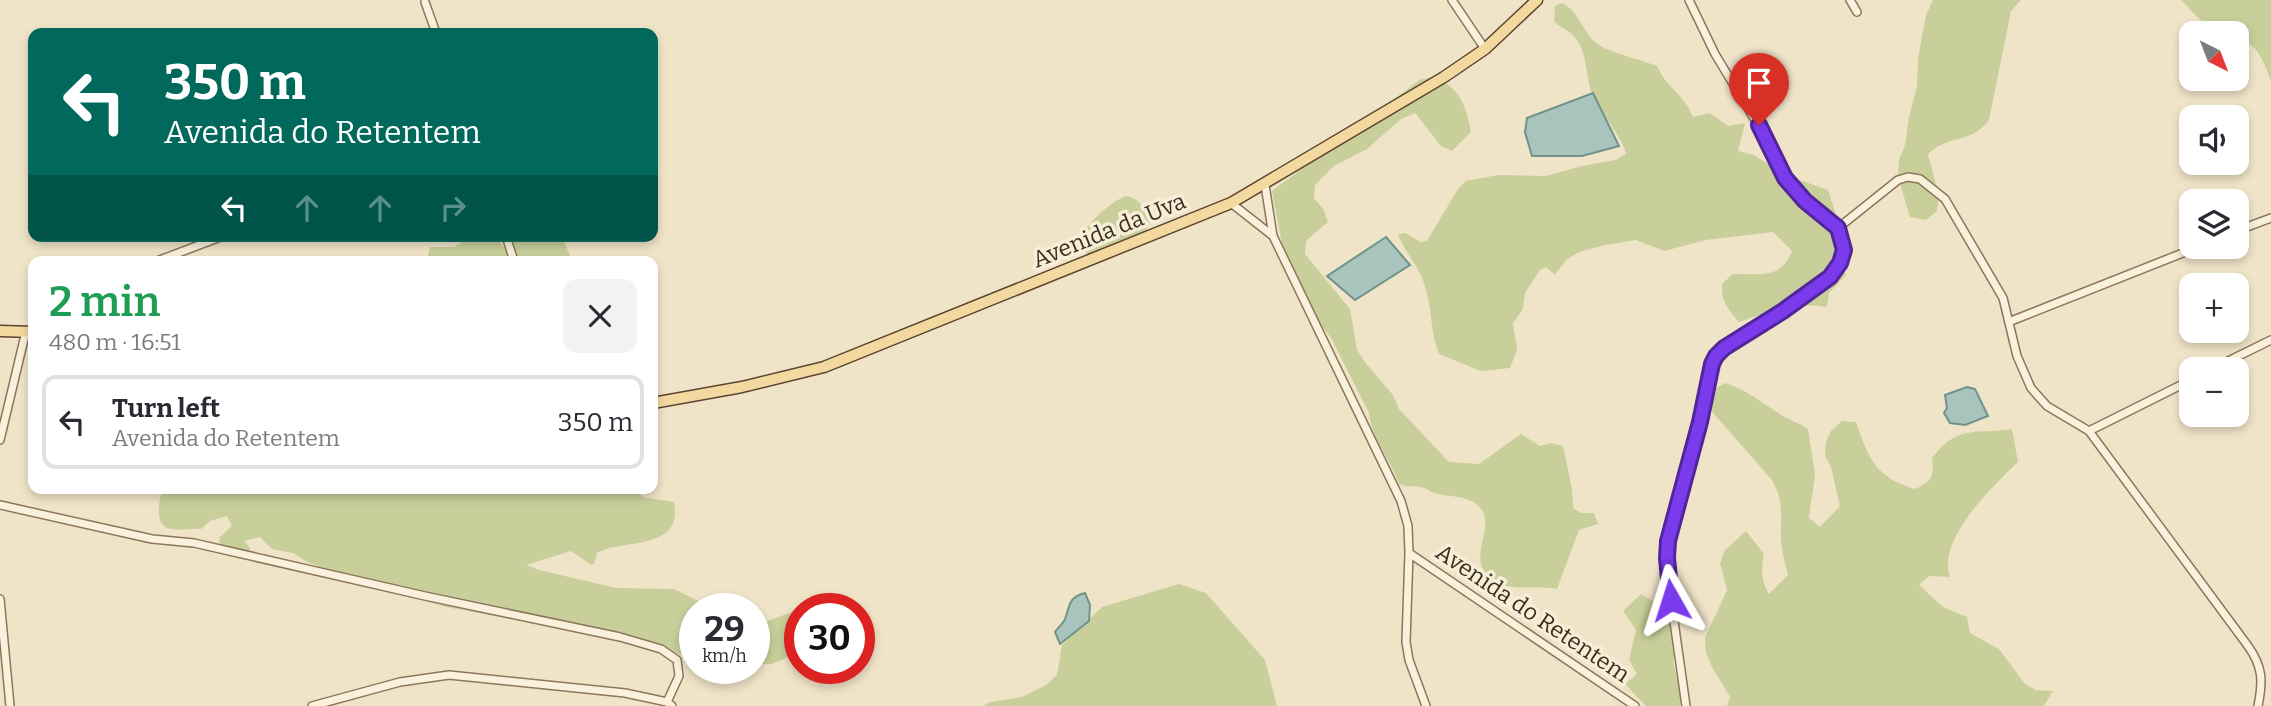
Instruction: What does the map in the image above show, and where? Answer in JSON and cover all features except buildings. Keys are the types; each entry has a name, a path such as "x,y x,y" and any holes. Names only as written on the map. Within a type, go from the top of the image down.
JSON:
{"main road":[{"name":"Avenida da Uva","path":"658,402 742,387 824,367 1231,203 1444,77 1485,48 1537,0"},
{"path":"0,331 28,332"}],"street":[{"path":"1452,0 1485,48"},
{"path":"1686,706 1667,548 1700,422 1712,364 1724,348 1830,277 1840,263 1844,250 1838,228 1805,201 1785,178 1759,125 1720,64 1689,0"},
{"path":"1850,0 1857,12"},
{"path":"425,2 434,28"},
{"path":"1838,228 1898,180 1908,177 1920,179 1935,189 1949,206 2003,298 2022,371 2039,400 2089,431 2257,658 2263,681 2258,706"},
{"path":"1265,185 1273,236 1387,468 1408,526 1406,642 1409,660 1426,706"},
{"path":"1231,203 1273,236"},
{"path":"2249,226 2271,218"},
{"path":"170,256 207,242"},
{"path":"2011,321 2179,255"},
{"path":"0,440 28,339"},
{"path":"2236,357 2271,340"},
{"path":"2089,431 2179,386"},
{"path":"0,505 152,539 194,543 620,637 661,649 677,660 679,676 670,704 625,693 449,675 400,682 312,706"},
{"name":"Avenida do Retentem","path":"1409,553 1635,706"},
{"path":"0,599 10,706"}],"green space":[{"path":"1933,0 2021,0 2011,11 1989,120 1974,133 1945,143 1928,154 1939,196 1937,211 1926,220 1910,217 1898,177 1899,160 1905,145 1917,86 1918,58 1926,15"},
{"path":"2181,0 2271,0 2271,81 2263,60 2249,43 2249,21 2199,19"},
{"path":"1562,3 1573,11 1599,45 1657,66 1665,80 1685,102 1693,117 1710,113 1728,126 1745,123 1738,151 1754,155 1783,174 1828,190 1838,221 1839,264 1846,275 1829,293 1827,307 1794,307 1739,322 1732,313 1724,300 1722,284 1733,274 1768,273 1782,267 1787,261 1792,251 1773,232 1706,240 1664,251 1636,240 1579,252 1566,260 1555,275 1546,267 1540,270 1525,293 1523,309 1513,323 1517,350 1510,368 1481,371 1439,354 1424,283 1398,234 1405,233 1421,242 1427,241 1458,189 1466,181 1498,175 1546,176 1615,160 1626,154 1591,91 1584,55 1577,39 1554,22 1555,6"},
{"path":"1435,77 1451,87 1461,99 1471,132 1452,151 1441,146 1415,113 1401,119 1367,149 1334,166 1315,185 1314,198 1324,210 1328,222 1306,241 1305,254 1350,309 1357,350 1365,362 1393,395 1399,409 1449,462 1479,464 1521,434 1540,446 1551,443 1563,446 1573,508 1581,513 1594,513 1598,524 1579,530 1557,589 1497,583 1489,577 1480,561 1485,526 1482,510 1465,499 1399,484 1373,431 1369,413 1331,338 1315,317 1285,260 1272,191 1421,79"},
{"path":"1126,196 1141,204 1147,213 1149,222 1146,230 1129,242 1088,255 1082,245 1086,230 1105,209"},
{"path":"462,242 499,242 507,256 428,256 430,247 454,247"},
{"path":"510,242 564,242 570,256 514,256"},
{"path":"1725,383 1748,393 1808,429 1815,474 1809,518 1820,527 1840,506 1831,467 1825,456 1826,442 1831,431 1842,421 1856,422 1870,456 1882,472 1891,479 1915,489 1931,478 1932,458 1951,440 1969,433 2012,429 2018,462 1995,484 1959,530 1948,562 1950,577 1929,576 1919,585 1943,607 1967,617 1970,633 1999,649 2025,684 2036,690 2053,691 2044,706 1727,706 1730,697 1706,653 1705,638 1727,590 1720,563 1725,550 1746,531 1764,554 1762,575 1769,594 1788,575 1781,545 1781,510 1776,488 1713,413 1709,401 1715,389"},
{"path":"161,494 640,494 643,497 674,502 674,518 669,529 649,541 597,553 594,564 571,551 526,565 616,588 674,589 682,593 679,593 679,654 598,628 537,624 446,607 353,579 307,562 293,553 272,549 260,537 244,541 251,549 245,553 219,543 220,537 232,526 227,516 210,521 201,529 174,530 165,527 159,512"},
{"path":"1179,584 1206,593 1265,660 1277,706 983,706 990,702 1022,697 1046,685 1057,675 1062,645 1102,607"},
{"path":"1641,594 1670,611 1678,649 1673,661 1681,696 1680,706 1646,706 1625,684 1637,674 1629,660 1636,630 1623,611"},
{"path":"784,615 784,659 772,664 770,664 770,620"}],"water":[{"path":"1593,93 1619,146 1582,156 1532,156 1525,132 1527,118"},
{"path":"1386,237 1410,265 1355,300 1327,276"},
{"path":"1967,387 1975,389 1988,416 1965,425 1950,423 1944,413 1947,408 1945,395"},
{"path":"1085,593 1090,605 1089,621 1060,644 1055,632 1064,621 1073,600"}],"route":[{"path":"1671,600 1668,541 1700,422 1712,364 1724,348 1830,277 1840,263 1844,250 1838,228 1805,201 1785,178 1759,125"}]}
